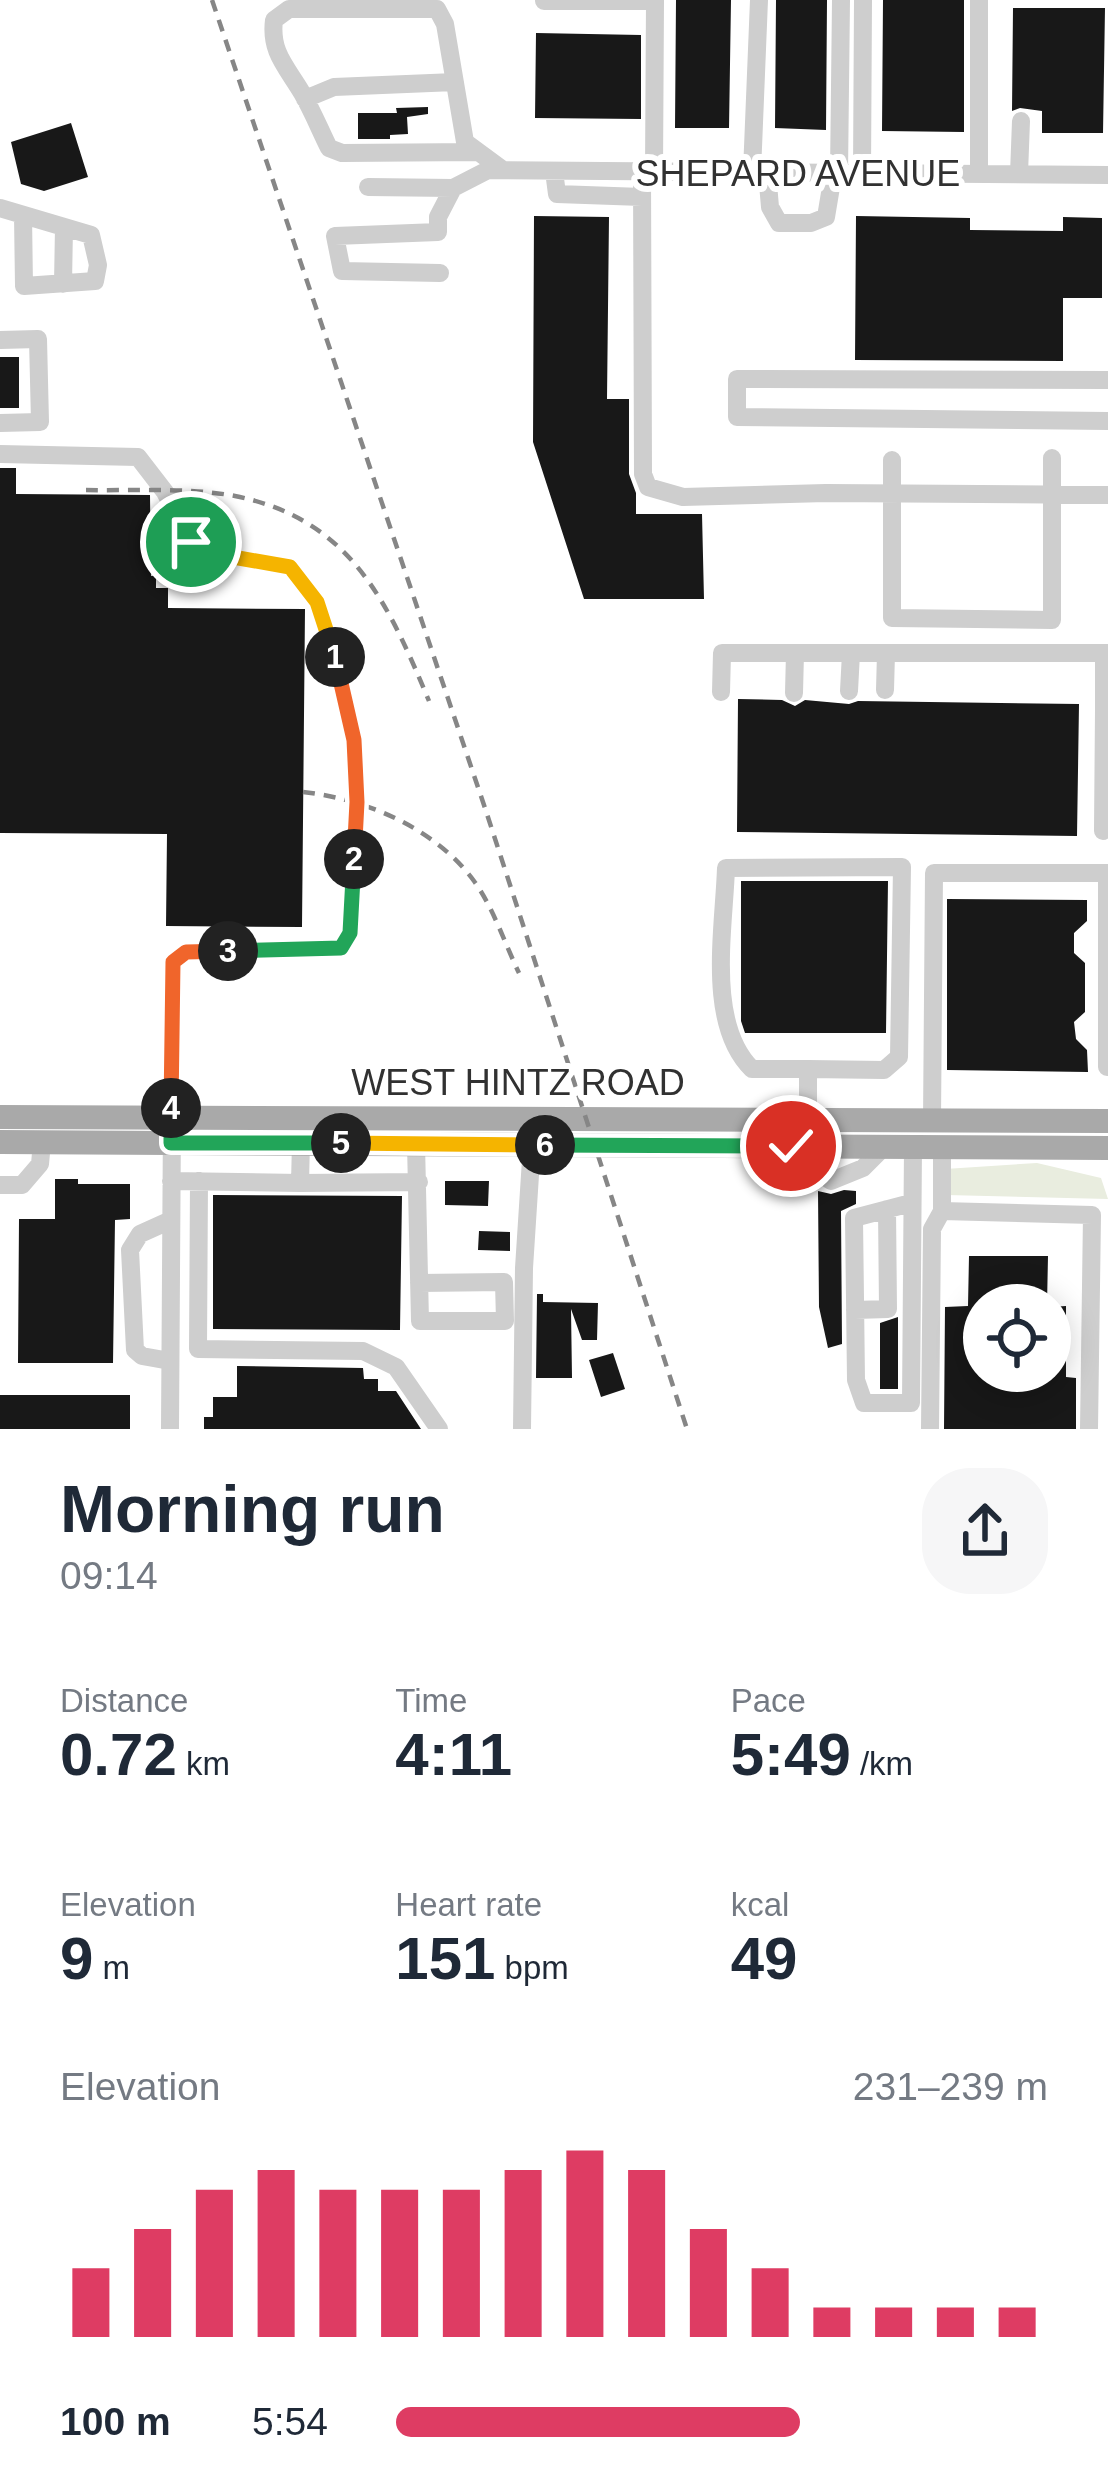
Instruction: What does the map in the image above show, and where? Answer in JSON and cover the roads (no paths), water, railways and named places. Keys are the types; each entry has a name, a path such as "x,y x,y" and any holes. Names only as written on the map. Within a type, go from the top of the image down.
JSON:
{"main road":[{"name":"WEST HINTZ ROAD","path":"0,1117 301,1142 1108,1148"},
{"name":"WEST HINTZ ROAD","path":"0,1142 171,1131 808,1120 1108,1121"}],"street":[{"path":"759,0 759,172 779,223 791,225 826,217 831,187 839,173 841,0"},
{"path":"862,173 863,0"},
{"path":"979,0 979,174"},
{"path":"544,1 655,2 648,171 642,196 643,474 647,487 682,497 1108,495"},
{"path":"440,273 343,271 334,236 438,232 438,218 453,188 489,164 465,142 445,24 437,9 289,9 274,20 272,36 278,58 305,99 334,87 454,82"},
{"name":"SHEPARD AVENUE","path":"305,99 329,148 342,153 554,171 1108,175"},
{"path":"1019,174 1021,121"},
{"path":"554,171 557,194 642,196"},
{"path":"368,187 453,188"},
{"path":"0,208 91,235 98,276 94,281 24,286 23,215"},
{"path":"63,284 64,227"},
{"path":"0,340 38,339 40,422 0,423"},
{"path":"1108,380 737,379 737,417 1108,421"},
{"path":"0,454 138,457 165,492 191,542 216,554 290,567 317,602 330,636 354,740 350,933 341,948 186,952 173,962 170,1429"},
{"path":"892,460 892,618 1052,620 1052,458"},
{"path":"721,692 722,653 1106,653 1103,831"},
{"path":"794,693 795,653"},
{"path":"849,691 851,653"},
{"path":"885,690 886,653"},
{"path":"902,867 899,1057 884,1070 808,1069 752,1069 734,1052 722,1007 726,868 902,867"},
{"path":"932,1120 934,874 1108,873 1107,1067"},
{"path":"808,1069 808,1120"},
{"path":"0,1185 22,1185 40,1164 42,1142"},
{"path":"300,1183 301,1142"},
{"path":"416,1144 419,1182 419,1283 420,1321 505,1321 504,1282 419,1283"},
{"path":"522,1429 524,1268 532,1144"},
{"path":"911,1203 854,1218 856,1380 864,1403 911,1403 913,1147"},
{"path":"930,1429 932,1229 942,1211 942,1147"},
{"path":"171,1181 419,1182"},
{"path":"198,1349 199,1181"},
{"path":"855,1310 888,1309 887,1209"},
{"path":"942,1211 1100,1215 1090,1429"},
{"path":"171,1220 140,1234 130,1250 135,1350 142,1356 198,1349 363,1351 396,1367 439,1429"}],"railway":[{"path":"212,0 485,808 687,1429"},
{"path":"86,490 217,493 275,507 308,524 337,545 380,599 429,701"},
{"path":"303,792 375,809 440,846 481,891 519,973"}]}
